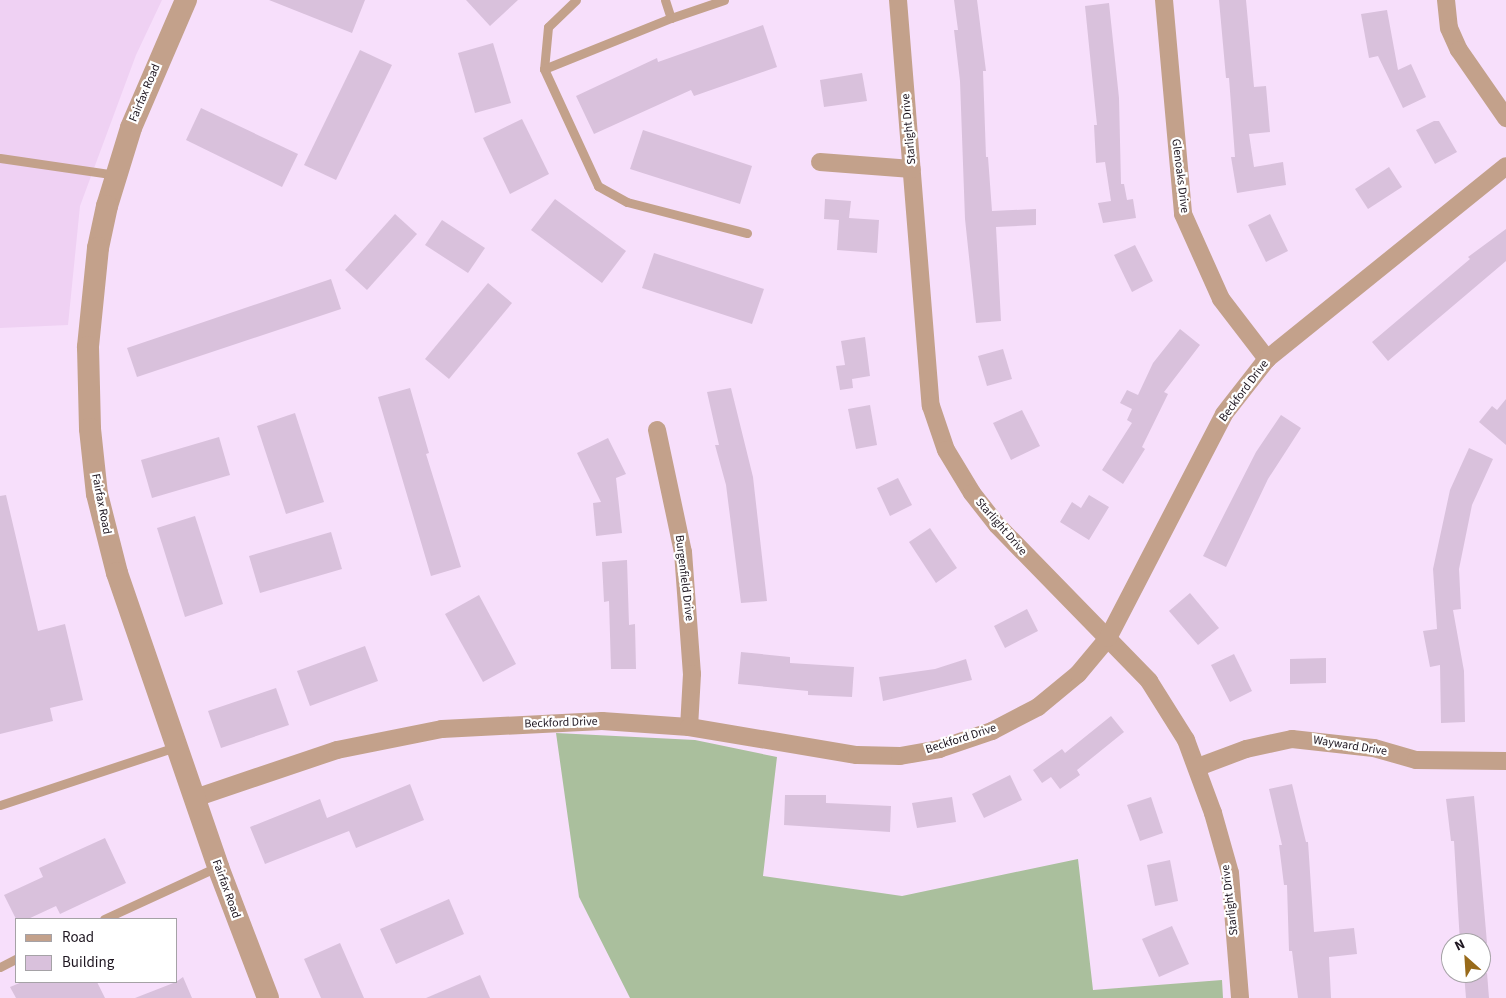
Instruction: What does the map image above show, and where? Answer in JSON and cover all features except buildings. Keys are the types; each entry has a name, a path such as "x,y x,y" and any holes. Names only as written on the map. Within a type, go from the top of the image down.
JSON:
{"street":[{"name":"Fairfax Road","path":"186,0 149,83 116,175 98,248 88,347 87,388 93,466 117,573 218,867 268,998"},
{"name":"Starlight Drive","path":"898,0 931,406 946,450 972,494 997,525 1149,681 1186,740 1198,767 1230,873 1240,998"},
{"name":"Glenoaks Drive","path":"1164,0 1183,214 1221,299 1267,359"},
{"path":"1446,0 1449,28 1459,50 1506,118"},
{"path":"820,162 912,169"},
{"name":"Beckford Drive","path":"195,798 337,750 442,728 602,721 689,727 857,755 900,756 939,749 992,731 1038,706 1078,674 1108,638 1224,414 1267,359 1506,166"},
{"name":"Burgenfield Drive","path":"657,430 684,561 692,674 689,727"},
{"name":"Wayward Drive","path":"1198,767 1246,749 1292,738 1374,748 1416,760 1506,761"}],"lane":[{"path":"576,0 548,27 544,70 598,186 627,202 747,233"},
{"path":"665,0 671,18"},
{"path":"544,70 671,18 724,0"},
{"path":"0,158 116,175"},
{"path":"0,805 176,746"},
{"path":"106,918 218,867"},
{"path":"0,967 15,960"}],"shaded area":[{"path":"0,0 162,0 136,55 80,206 68,325 0,328"}],"green space":[{"path":"556,733 695,740 777,757 763,876 902,896 1078,859 1093,990 1222,980 1223,998 630,998 579,897"}]}
